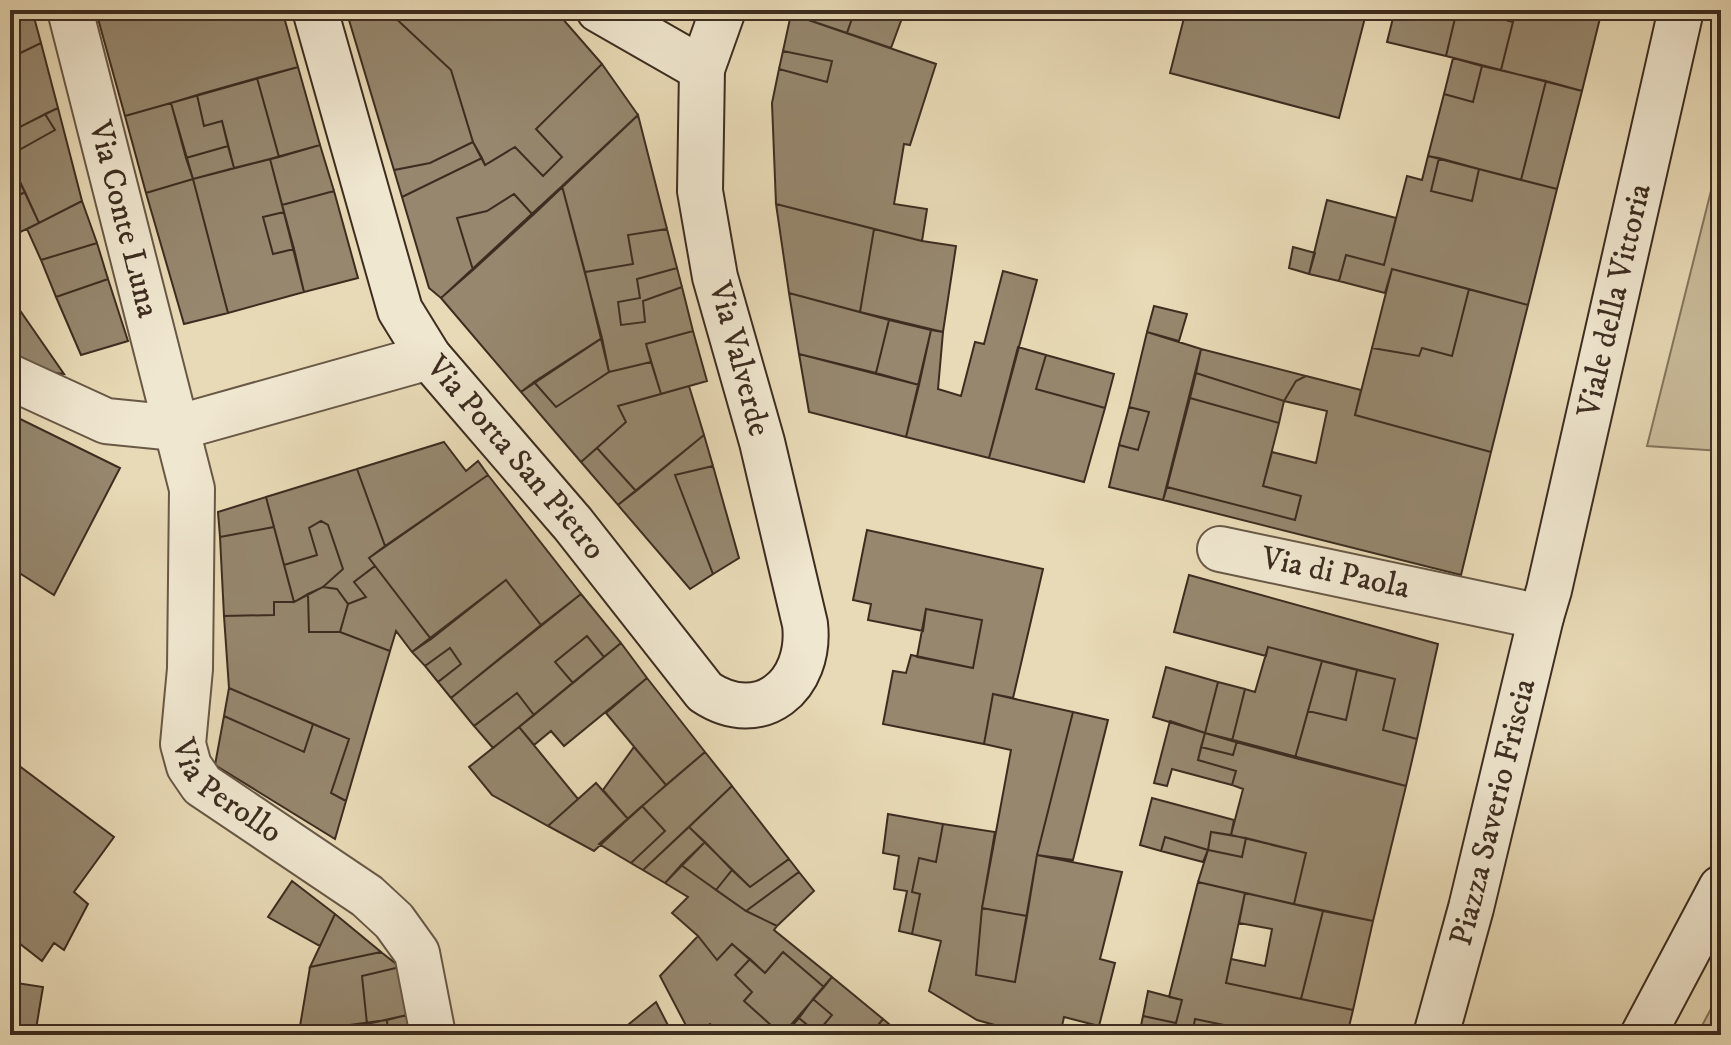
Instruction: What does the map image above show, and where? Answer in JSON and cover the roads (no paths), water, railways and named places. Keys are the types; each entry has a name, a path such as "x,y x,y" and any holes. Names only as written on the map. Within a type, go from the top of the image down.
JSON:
{"street":[{"name":"Via Conte Luna","path":"70,10 176,428"},
{"path":"315,10 400,310 429,357"},
{"path":"599,10 702,69"},
{"name":"Via Valverde","path":"723,10 702,69 700,191 715,277 762,442 805,624 807,645 803,665 793,683 777,697"},
{"name":"Viale della Vittoria","path":"1545,603 1681,10"},
{"name":"Via Porta San Pietro","path":"10,377 106,421 176,428 429,357 573,524 705,692 721,703 739,706 777,697"},
{"name":"Via Perollo","path":"176,428 192,489 190,669 183,744 189,766 202,785 367,896 394,921 417,953 433,1035"},
{"name":"Via di Paola","path":"1220,549 1451,599 1545,603"},
{"name":"Piazza Saverio Friscia","path":"1436,1035 1471,908 1545,603"},
{"path":"1643,1035 1721,888"}]}
